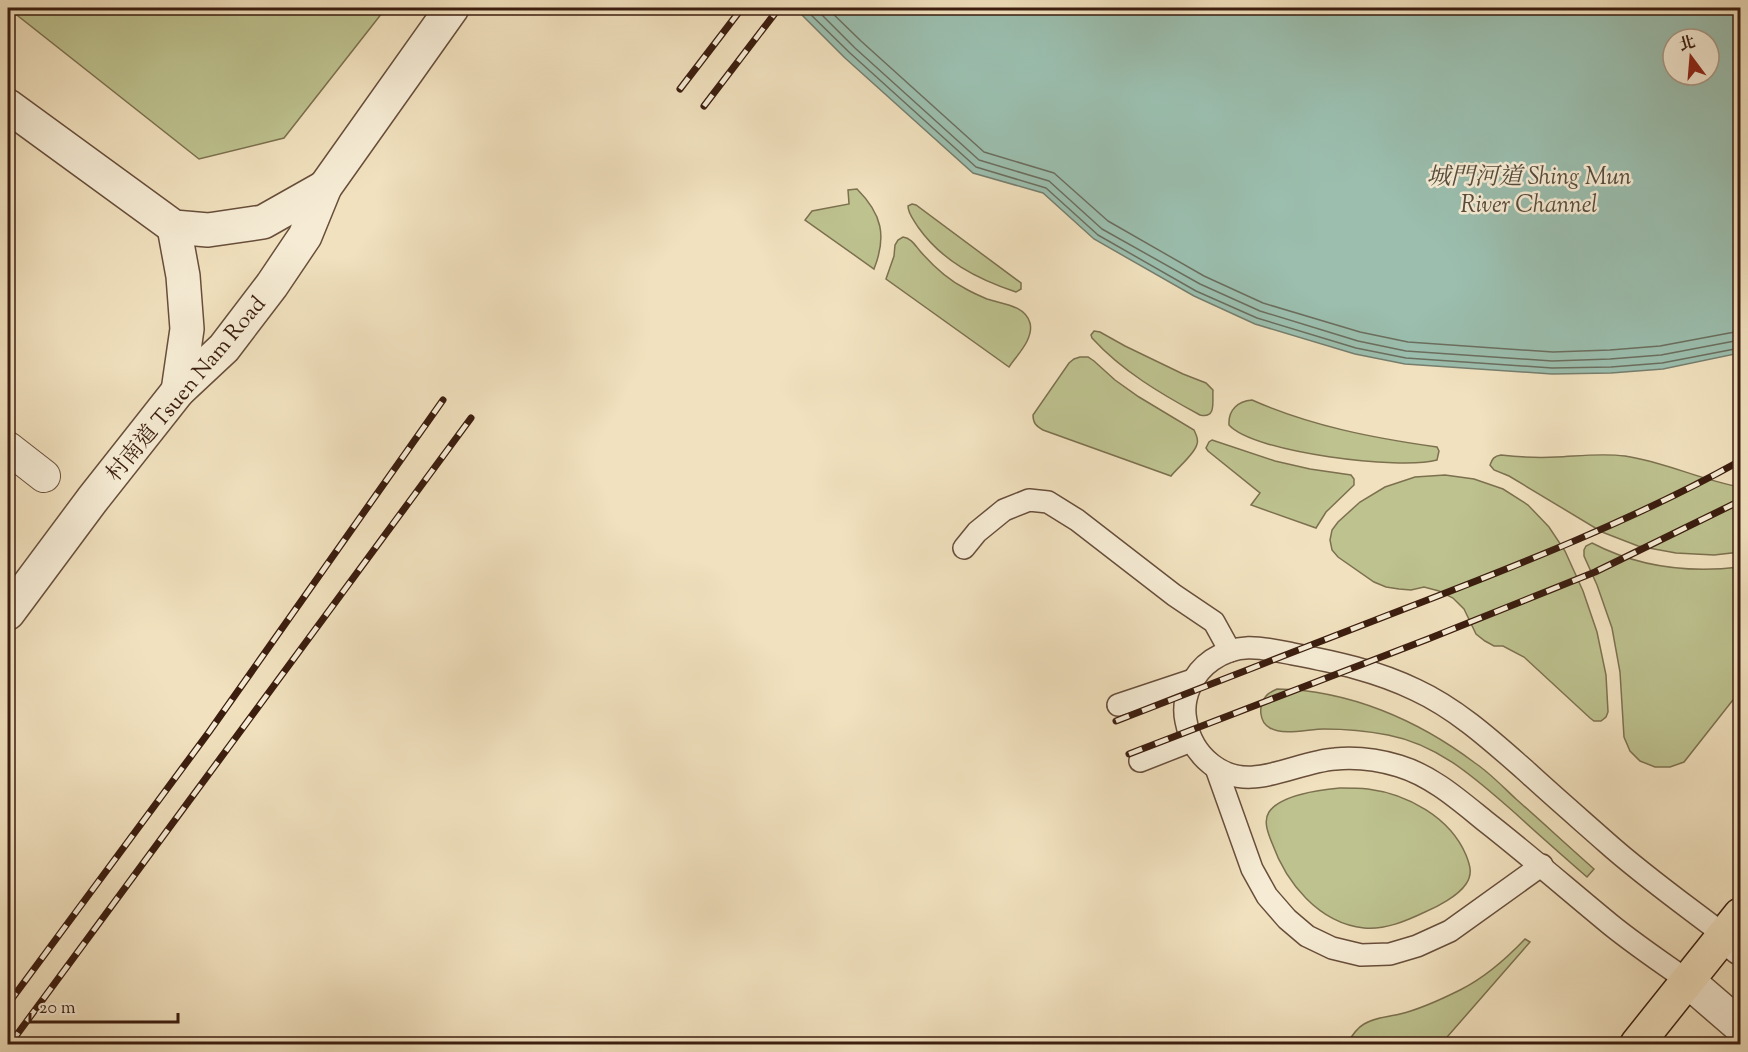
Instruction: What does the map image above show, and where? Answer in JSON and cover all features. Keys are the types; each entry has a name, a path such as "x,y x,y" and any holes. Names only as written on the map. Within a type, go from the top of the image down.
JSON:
{"main road":[{"path":"1637,1044 1688,981 1735,933"}],"street":[{"name":"村南道 Tsuen Nam Road","path":"8,613 178,391 224,348 272,285 305,236 325,187 452,8"},
{"path":"8,106 174,227 207,230 262,222 325,187"},
{"path":"174,227 183,276 187,329 178,391"},
{"path":"8,447 44,476"},
{"path":"1688,981 1740,1026"}],"lane":[{"path":"964,548 977,532 1004,510 1029,500 1048,502 1077,520 1174,595 1214,622 1230,651"},
{"path":"1688,981 1608,922 1457,799 1430,780 1400,766 1368,759 1335,759 1303,764 1272,775 1252,778 1233,776 1216,768 1200,755 1191,741 1185,719 1186,699 1193,680 1206,664 1222,653 1242,647 1262,648 1329,660 1375,673 1418,690 1458,714 1495,743 1613,848 1735,933"},
{"path":"1118,705 1193,680"},
{"path":"1140,761 1191,741"},
{"path":"1216,768 1252,869 1267,896 1287,919 1307,936 1332,948 1361,955 1390,954 1417,946 1450,931 1542,866"}],"green space":[{"path":"8,8 386,8 284,138 199,159"},
{"path":"857,189 872,207 880,226 880,246 874,269 805,220 812,211 849,204 848,190"},
{"path":"912,204 1021,283 1021,289 1016,292 988,281 949,259 918,227 908,209 908,206"},
{"path":"903,237 911,240 925,257 953,281 971,292 1023,312 1030,323 1030,335 1009,367 886,279 894,256 895,245"},
{"path":"1094,331 1206,383 1213,390 1211,412 1205,416 1200,415 1143,381 1116,361 1092,338"},
{"path":"1080,357 1088,357 1139,397 1194,430 1198,440 1196,448 1171,476 1043,430 1035,424 1033,415 1069,363"},
{"path":"1252,400 1297,417 1343,430 1437,447 1439,451 1437,460 1419,463 1362,461 1329,457 1267,444 1244,435 1229,425 1230,415 1235,407 1242,402"},
{"path":"1212,440 1275,461 1351,475 1354,485 1326,512 1316,528 1251,505 1260,493 1208,451 1206,448"},
{"path":"1501,455 1522,457 1625,456 1740,487 1740,552 1714,555 1676,553 1638,546 1602,532 1509,476 1494,470 1490,465 1495,457"},
{"path":"1445,475 1474,479 1503,489 1528,505 1549,527 1565,551 1583,591 1597,632 1606,675 1608,712 1601,721 1594,721 1590,718 1524,657 1503,646 1494,646 1476,634 1464,609 1453,598 1424,587 1411,590 1386,587 1374,582 1338,557 1332,550 1330,540 1332,530 1360,502 1385,487 1415,477"},
{"path":"1592,543 1628,558 1664,566 1702,569 1740,567 1740,691 1684,762 1670,767 1655,767 1640,761 1630,751 1624,737 1620,672 1612,628 1584,556 1586,546"},
{"path":"1277,689 1330,695 1356,702 1382,710 1430,733 1486,771 1594,869 1587,877 1472,776 1441,755 1424,747 1407,740 1364,731 1324,729 1282,732 1270,728 1262,718 1261,709 1266,696"},
{"path":"1341,788 1368,789 1398,796 1426,810 1438,819 1459,841 1466,855 1470,873 1466,884 1453,897 1435,907 1403,922 1380,928 1347,925 1318,909 1295,886 1286,872 1269,835 1266,819 1275,806 1292,797"},
{"path":"1525,939 1530,942 1441,1044 1347,1044 1357,1030 1368,1022 1423,1007 1478,980"}],"water":[{"name":"城門河道 Shing Mun River Channel","path":"795,8 1740,8 1740,353 1663,369 1552,374 1405,364 1355,354 1255,324 1194,296 1094,239 1043,193 973,173 845,58"}],"railway":[{"path":"680,89 742,8"},
{"path":"704,106 779,8"},
{"path":"8,1004 209,732 443,400"},
{"path":"10,1044 471,418"},
{"path":"1116,721 1532,558 1659,503 1740,461"},
{"path":"1129,754 1595,572 1740,501"}]}
